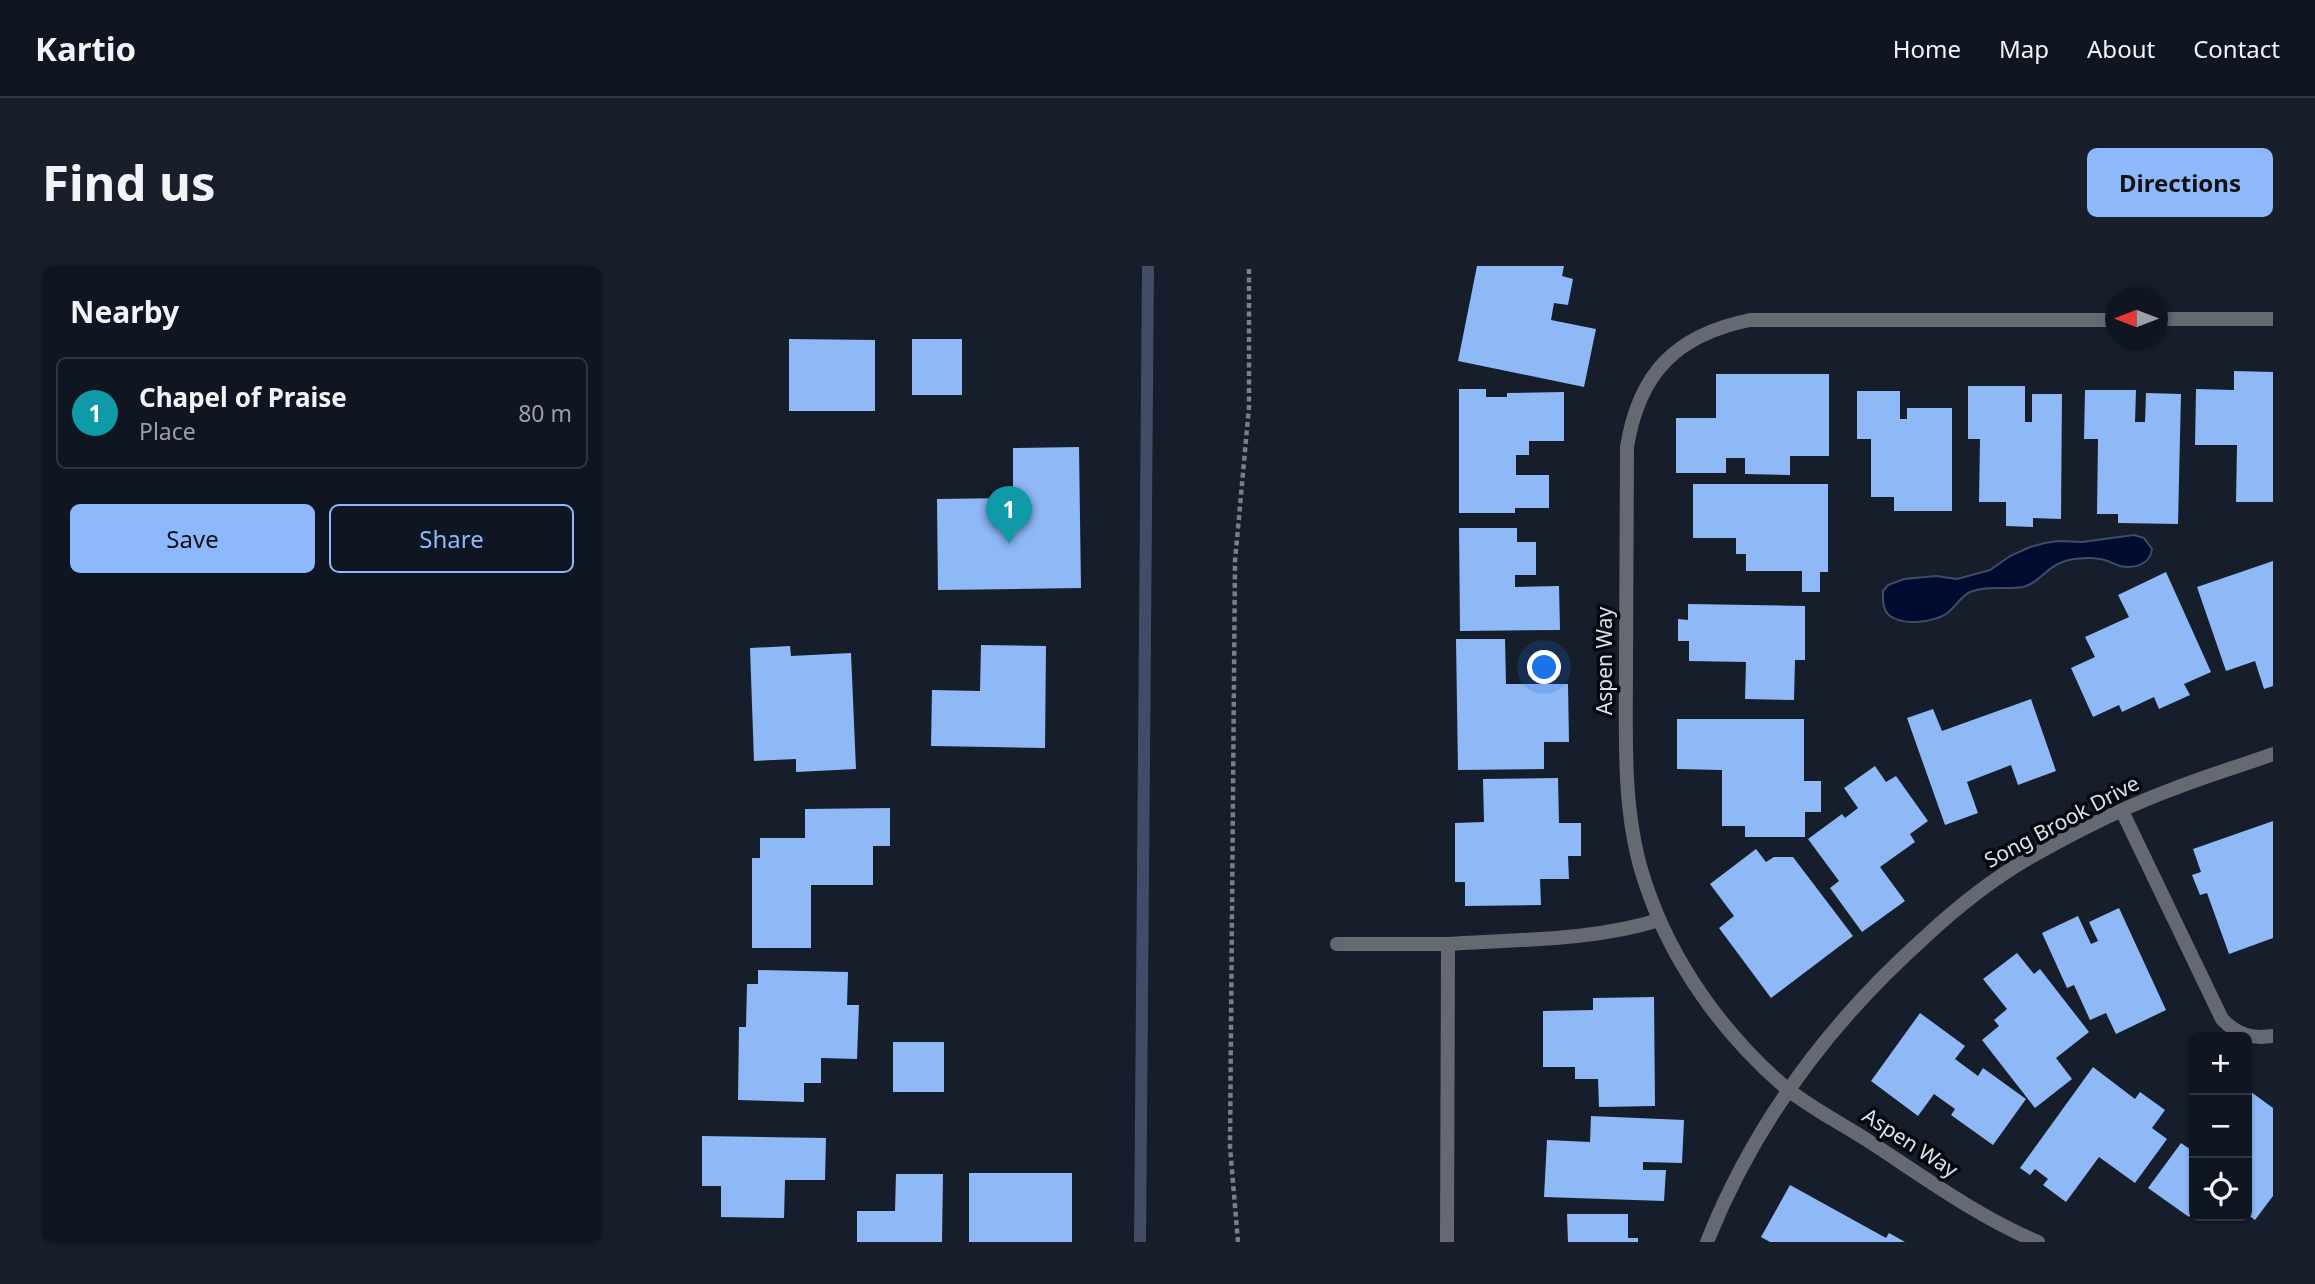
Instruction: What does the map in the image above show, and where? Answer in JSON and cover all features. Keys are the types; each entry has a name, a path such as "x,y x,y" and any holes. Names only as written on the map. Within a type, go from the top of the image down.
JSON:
{"street":[{"path":"2168,319 2273,319"},
{"name":"Aspen Way","path":"2038,1242 1971,1207 1787,1089 1719,1019 1689,976 1659,920 1645,883 1635,839 1626,766 1627,447 1631,421 1640,397 1656,372 1675,352 1716,328 1751,320 2105,320"},
{"name":"Song Brook Drive","path":"1707,1242 1742,1167 1787,1089 1866,994 1949,915 1989,883 2029,858 2122,811 2171,789 2273,754"},
{"path":"2122,811 2222,1019 2231,1029 2242,1035 2273,1037"},
{"path":"1338,944 1448,944 1604,933 1659,920"},
{"path":"1447,1242 1448,944"}],"path":[{"path":"1238,1242 1230,1147 1234,589 1249,407 1249,266"}],"water":[{"path":"2134,535 2144,538 2152,549 2148,559 2136,566 2120,566 2095,558 2068,560 2023,587 1970,592 1946,614 1926,621 1896,619 1887,614 1884,608 1883,591 1888,585 1904,579 1936,576 1957,579 1990,570 2010,556 2045,543 2082,542"}],"building":[{"path":"1477,266 1564,266 1562,276 1573,279 1568,305 1554,303 1551,320 1596,329 1584,387 1458,361"},
{"path":"789,339 875,340 875,411 789,411"},
{"path":"912,339 962,339 962,395 912,395"},
{"path":"2234,371 2273,372 2273,502 2236,502 2237,445 2195,445 2196,389 2234,390"},
{"path":"1716,374 1829,374 1829,456 1790,456 1790,475 1745,474 1745,458 1726,458 1726,473 1676,473 1676,418 1716,418"},
{"path":"1968,386 2025,386 2025,422 2032,422 2032,394 2062,394 2061,519 2033,518 2033,527 2006,526 2006,502 1979,502 1980,439 1968,439"},
{"path":"1459,389 1486,389 1486,397 1507,397 1507,393 1564,392 1564,441 1529,441 1529,455 1516,455 1516,475 1549,475 1549,508 1515,508 1515,513 1459,513"},
{"path":"2085,390 2136,390 2135,422 2145,422 2146,393 2181,394 2178,524 2118,523 2118,514 2097,514 2098,439 2084,439"},
{"path":"1857,391 1900,391 1900,419 1907,419 1907,408 1952,408 1952,511 1894,511 1894,497 1871,497 1871,439 1857,439"},
{"path":"1079,447 1081,588 938,590 937,499 1013,498 1013,448"},
{"path":"1693,484 1828,484 1828,572 1820,572 1820,592 1802,592 1802,571 1746,571 1746,554 1736,554 1736,538 1693,538"},
{"path":"1459,528 1517,528 1517,542 1536,542 1536,575 1515,575 1515,587 1559,586 1560,630 1460,631"},
{"path":"2273,561 2273,686 2264,689 2255,661 2226,671 2197,587"},
{"path":"2166,572 2211,672 2184,684 2190,695 2159,709 2154,697 2122,712 2119,705 2093,717 2071,668 2095,657 2085,637 2129,617 2118,595"},
{"path":"1688,604 1805,606 1805,660 1795,660 1794,700 1745,699 1746,662 1689,661 1689,641 1678,641 1678,619 1688,620"},
{"path":"1456,639 1505,639 1506,684 1568,684 1569,742 1544,742 1544,769 1458,770"},
{"path":"981,645 1046,646 1045,748 931,746 932,690 980,691"},
{"path":"790,646 791,656 851,653 856,769 796,772 796,759 754,761 750,648"},
{"path":"2031,699 2056,771 2018,785 2011,765 1967,782 1978,813 1945,825 1907,718 1933,709 1942,731"},
{"path":"1677,719 1804,719 1804,781 1821,781 1821,812 1805,812 1805,837 1745,837 1745,826 1722,826 1722,770 1677,769"},
{"path":"1875,766 1886,782 1896,776 1928,821 1910,834 1915,842 1880,867 1905,901 1862,932 1830,888 1839,881 1808,839 1842,814 1845,818 1858,808 1844,788"},
{"path":"1558,778 1559,823 1581,823 1581,856 1568,856 1569,879 1540,879 1541,905 1465,906 1465,882 1455,882 1455,823 1484,822 1483,779"},
{"path":"890,808 890,846 873,846 873,885 811,885 811,948 752,948 752,858 760,858 760,838 805,838 805,809"},
{"path":"2273,821 2273,938 2229,954 2207,893 2200,895 2192,875 2201,872 2193,849"},
{"path":"1756,849 1766,862 1774,857 1793,857 1853,936 1771,998 1719,928 1734,916 1710,884"},
{"path":"2119,908 2166,1010 2116,1034 2106,1013 2090,1020 2074,985 2067,988 2042,933 2078,916 2091,944 2098,941 2089,922"},
{"path":"2017,953 2034,974 2040,969 2089,1032 2056,1058 2072,1079 2035,1108 1982,1040 1999,1026 1994,1020 2007,1009 1983,979"},
{"path":"758,970 848,972 847,1005 859,1005 857,1059 821,1058 821,1083 804,1083 804,1102 738,1100 739,1027 746,1027 747,984 758,984"},
{"path":"1654,997 1655,1106 1599,1107 1598,1079 1575,1079 1575,1067 1543,1067 1543,1011 1593,1010 1593,998"},
{"path":"1920,1013 1965,1046 1955,1059 1978,1076 1983,1068 2026,1099 1993,1145 1951,1115 1955,1109 1934,1094 1918,1116 1871,1081"},
{"path":"893,1042 944,1042 944,1092 893,1092"},
{"path":"2093,1067 2135,1099 2140,1092 2165,1110 2152,1128 2167,1139 2135,1183 2099,1157 2066,1202 2043,1185 2048,1179 2035,1169 2030,1175 2020,1168"},
{"path":"2252,1093 2273,1108 2273,1196 2255,1220 2252,1218"},
{"path":"1591,1116 1684,1120 1682,1163 1643,1162 1643,1170 1666,1170 1664,1201 1544,1197 1547,1140 1590,1142"},
{"path":"702,1136 826,1138 825,1180 785,1180 784,1218 721,1217 721,1186 702,1186"},
{"path":"2181,1143 2189,1149 2189,1217 2148,1188"},
{"path":"969,1173 1072,1173 1072,1242 969,1242"},
{"path":"896,1174 943,1174 942,1242 857,1242 857,1211 895,1211"},
{"path":"1790,1185 1886,1238 1889,1233 1905,1242 1770,1242 1761,1237"},
{"path":"1567,1214 1628,1214 1628,1238 1638,1238 1638,1242 1568,1242"}],"waterway":[{"path":"1140,1242 1148,266"}],"place":[{"name":"Chapel of Praise","path":"1009,544"}]}
